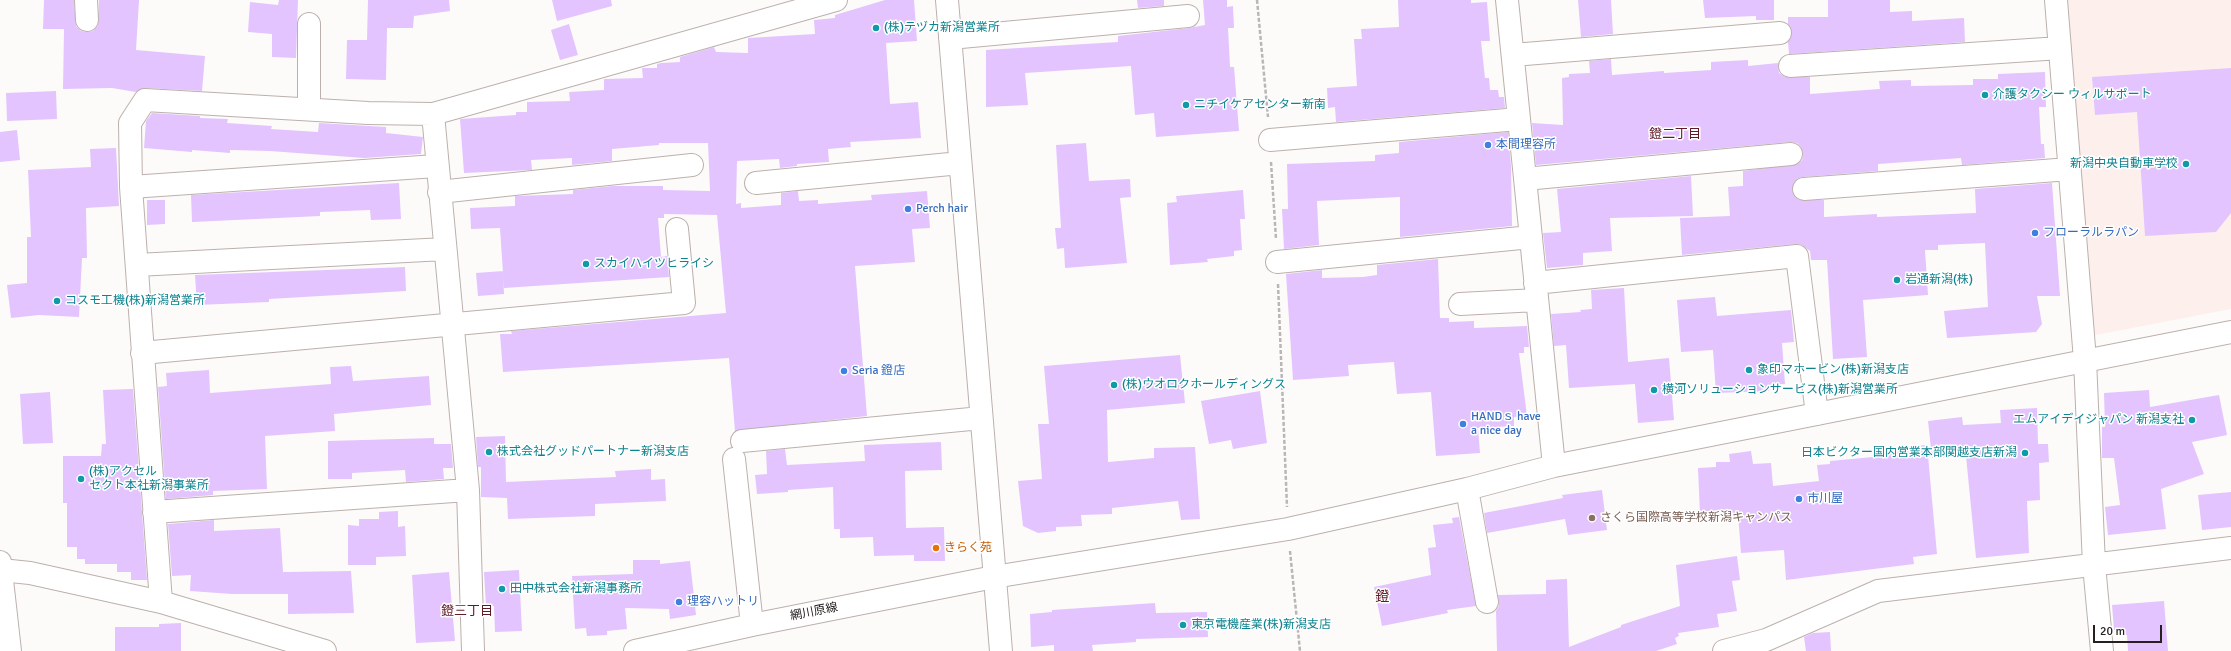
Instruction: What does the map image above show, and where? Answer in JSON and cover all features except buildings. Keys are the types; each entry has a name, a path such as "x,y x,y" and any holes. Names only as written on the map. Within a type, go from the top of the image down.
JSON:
{"main road":[{"path":"161,602 131,187 130,123 145,100 433,114 836,0"},
{"path":"947,0 1000,651"},
{"path":"1508,0 1554,466"},
{"path":"2056,0 2085,360 2094,565 2102,651"},
{"path":"950,38 1188,16"},
{"path":"309,24 309,109"},
{"path":"1513,55 1780,33"},
{"path":"1790,66 2060,48"},
{"path":"433,114 436,166 468,490 474,651"},
{"path":"1270,140 1519,119"},
{"path":"1525,179 1791,154"},
{"path":"756,182 960,163"},
{"path":"439,192 692,165"},
{"path":"131,187 436,166"},
{"path":"1804,189 2070,169"},
{"path":"142,353 684,303 677,229"},
{"path":"1277,262 1531,237"},
{"path":"137,265 445,249"},
{"path":"1460,304 1536,291 1797,256 1817,414"},
{"name":"網川原線","path":"635,651 752,625 994,577 1288,529 1467,489 1554,466 2231,332"},
{"path":"752,625 738,450 981,418"},
{"path":"1467,489 1487,602"},
{"path":"154,512 468,490"},
{"path":"1724,651 1766,645 1878,591 2231,548"},
{"path":"10,651 1,566 161,602 325,651"}],"path":[{"path":"1257,0 1270,140 1277,262 1288,529 1300,651"}],"shaded area":[{"name":"新潟中央自動車学校","path":"2065,0 2231,0 2231,309 2091,336"}],"place":[{"name":"(株)テヅカ新潟営業所","path":"876,28"},
{"name":"介護タクシー ウィルサポート","path":"1985,95"},
{"name":"ニチイケアセンター新南","path":"1186,105"},
{"name":"本間理容所","path":"1488,145"},
{"name":"新潟中央自動車学校","path":"2186,164"},
{"name":"Perch hair","path":"908,209"},
{"name":"フローラルラパン","path":"2035,233"},
{"name":"スカイハイツヒライシ","path":"586,264"},
{"name":"岩通新潟(株)","path":"1897,280"},
{"name":"コスモ工機(株)新潟営業所","path":"57,301"},
{"name":"象印マホービン(株)新潟支店","path":"1749,370"},
{"name":"Seria 鐙店","path":"844,371"},
{"name":"(株)ウオロクホールディングス","path":"1114,385"},
{"name":"横河ソリューションサービス(株)新潟営業所","path":"1654,390"},
{"name":"エムアイデイジャパン 新潟支社","path":"2192,420"},
{"name":"HANDｓ have a nice day","path":"1463,424"},
{"name":"株式会社グッドパートナー新潟支店","path":"489,452"},
{"name":"日本ビクター国内営業本部関越支店新潟","path":"2025,453"},
{"name":"(株)アクセル セクト本社新潟事業所","path":"81,479"},
{"name":"市川屋","path":"1799,499"},
{"name":"さくら国際高等学校新潟キャンパス","path":"1592,518"},
{"name":"きらく苑","path":"936,548"},
{"name":"田中株式会社新潟事務所","path":"502,589"},
{"name":"理容ハットリ","path":"679,602"},
{"name":"東京電機産業(株)新潟支店","path":"1183,625"}],"district":[{"name":"鐙二丁目","path":"1675,135"},
{"name":"鐙","path":"1382,597"},
{"name":"鐙三丁目","path":"467,612"}]}
